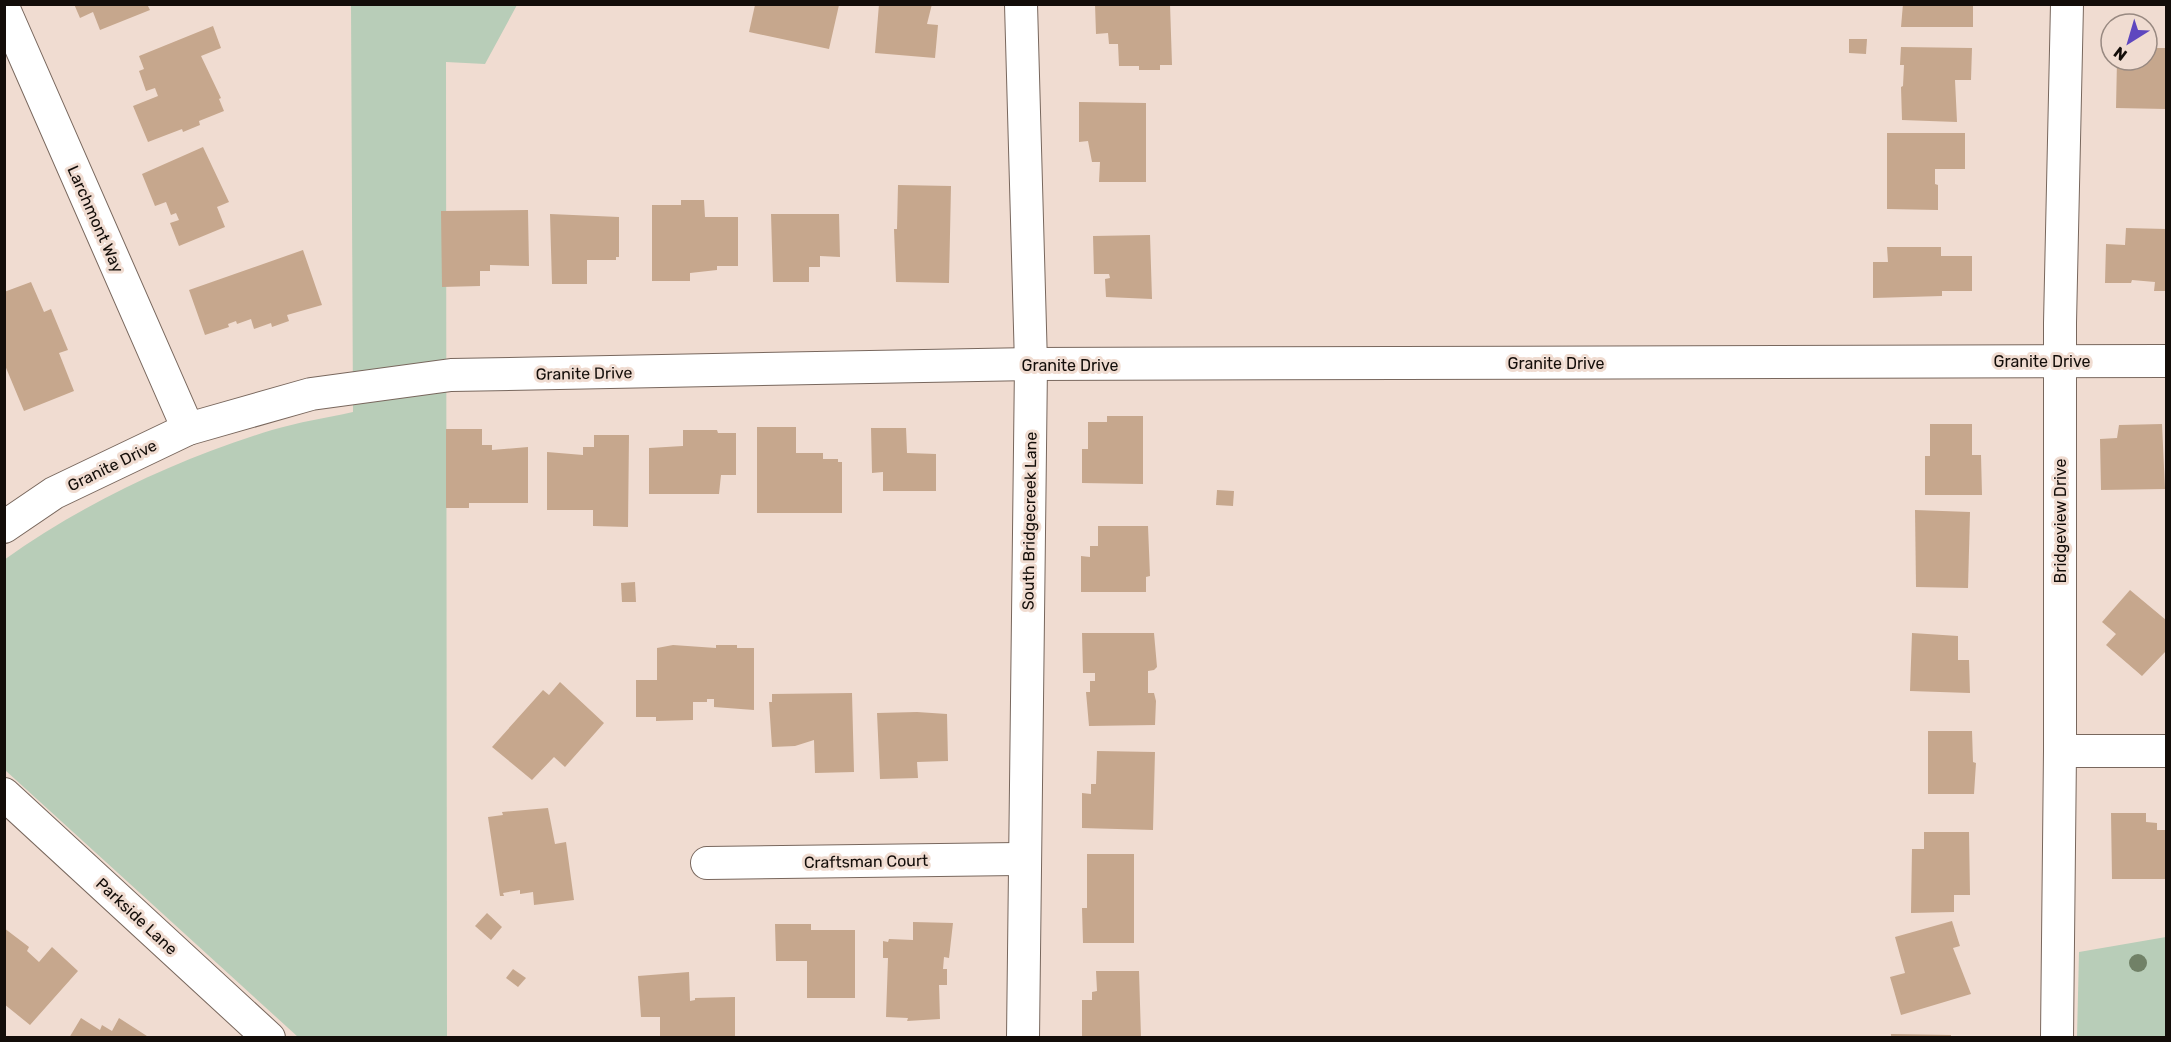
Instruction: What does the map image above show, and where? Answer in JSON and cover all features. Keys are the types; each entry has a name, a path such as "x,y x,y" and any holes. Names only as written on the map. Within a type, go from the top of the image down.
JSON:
{"street":[{"name":"South Bridgecreek Lane","path":"1021,4 1031,364 1023,1038"},
{"name":"Bridgeview Drive","path":"2057,1038 2061,361 2067,4"},
{"name":"Larchmont Way","path":"4,9 188,429"},
{"name":"Granite Drive","path":"4,527 54,493 188,429 311,394 451,375 1031,364 2166,361"},
{"path":"2060,751 2166,751"},
{"name":"Parkside Lane","path":"4,794 269,1038"},
{"name":"Craftsman Court","path":"707,863 1025,859"}],"green space":[{"path":"351,5 517,5 485,64 446,62 447,1037 298,1037 5,770 4,560 67,519 100,501 202,454 272,430 353,412"},
{"path":"2166,937 2166,1037 2077,1037 2079,952"}],"building":[{"path":"74,4 147,4 150,10 100,30 93,12 80,18"},
{"path":"879,4 932,4 927,24 938,25 935,58 875,53"},
{"path":"1095,4 1170,4 1172,65 1160,65 1160,70 1139,70 1139,66 1119,66 1118,44 1109,44 1108,33 1096,34"},
{"path":"1903,4 1973,4 1973,27 1901,27"},
{"path":"755,5 839,5 829,49 749,32"},
{"path":"213,26 221,48 201,56 221,98 219,99 224,111 199,121 200,125 183,132 182,129 148,142 133,106 158,96 155,88 146,91 139,71 144,69 139,56"},
{"path":"1849,39 1867,39 1866,54 1849,53"},
{"path":"1901,47 1972,48 1971,80 1955,80 1957,122 1902,120 1901,87 1903,86 1904,65 1900,65"},
{"path":"2159,48 2166,48 2166,109 2116,108 2117,72 2159,72"},
{"path":"1079,102 1146,103 1146,182 1099,182 1100,162 1092,162 1088,141 1079,142"},
{"path":"1887,133 1965,133 1965,169 1935,169 1935,184 1938,185 1938,210 1887,209"},
{"path":"203,147 229,202 217,207 225,227 179,246 170,223 179,220 176,213 171,215 166,202 155,206 142,174"},
{"path":"898,185 951,186 949,283 896,282 894,229 897,229"},
{"path":"681,200 704,200 705,217 738,217 738,266 717,266 717,270 690,273 690,281 652,281 652,205 681,205"},
{"path":"528,210 529,266 490,265 490,271 480,271 480,286 442,287 441,211"},
{"path":"550,214 619,217 619,257 616,257 616,260 587,260 587,284 552,284"},
{"path":"771,214 839,214 840,257 820,256 820,267 809,267 809,282 773,282"},
{"path":"2126,228 2166,229 2166,291 2154,291 2155,282 2132,280 2131,283 2105,283 2106,244 2125,245"},
{"path":"1150,235 1152,299 1106,297 1105,279 1110,278 1109,274 1094,274 1093,236"},
{"path":"1887,247 1941,247 1941,256 1972,256 1972,291 1942,291 1942,296 1873,298 1873,262 1888,262"},
{"path":"303,250 322,305 287,315 289,321 272,327 271,323 254,329 251,319 237,324 236,321 228,324 229,327 205,335 189,290"},
{"path":"31,282 44,312 51,309 68,350 59,353 74,391 24,411 4,363 4,292"},
{"path":"1107,416 1143,416 1143,484 1082,483 1082,449 1088,449 1088,422 1107,422"},
{"path":"1930,424 1972,424 1972,455 1981,455 1982,495 1925,495 1925,456 1930,456"},
{"path":"2162,424 2165,489 2101,490 2100,439 2117,438 2119,425"},
{"path":"757,427 796,427 796,453 823,453 823,459 838,459 838,462 842,462 842,513 757,513"},
{"path":"871,428 906,428 907,453 936,454 936,491 883,491 883,472 872,473"},
{"path":"446,429 482,429 482,445 492,445 492,450 528,447 528,503 469,503 469,508 446,508"},
{"path":"683,430 717,430 718,433 736,433 736,475 721,475 719,494 649,494 649,448 683,446"},
{"path":"594,435 629,435 628,527 593,526 593,510 547,510 547,452 583,455 583,447 594,447"},
{"path":"1217,490 1234,491 1233,506 1216,505"},
{"path":"1915,510 1970,512 1968,588 1916,587"},
{"path":"1098,526 1148,526 1150,576 1146,577 1146,592 1081,592 1081,556 1090,557 1090,546 1098,546"},
{"path":"635,582 636,602 622,602 621,583"},
{"path":"2130,590 2166,620 2166,651 2142,676 2106,645 2116,634 2102,622"},
{"path":"1082,633 1154,633 1157,667 1148,671 1148,693 1154,693 1156,701 1155,725 1089,726 1086,692 1090,692 1090,681 1095,681 1095,673 1083,673"},
{"path":"1912,633 1958,636 1958,660 1969,660 1970,693 1910,691"},
{"path":"673,645 716,648 716,645 737,645 737,648 754,648 754,710 714,707 714,699 707,699 707,702 693,702 693,720 656,721 656,717 636,717 636,680 657,680 657,648"},
{"path":"560,682 604,723 565,767 554,757 532,780 492,747 543,690 549,695"},
{"path":"852,693 854,772 815,773 814,740 795,746 772,747 769,702 772,702 772,694"},
{"path":"877,713 947,714 948,761 917,762 918,778 880,779"},
{"path":"1928,731 1972,731 1973,762 1976,763 1974,794 1928,794"},
{"path":"1097,751 1155,752 1153,830 1082,828 1082,793 1091,794 1091,784 1096,784"},
{"path":"548,808 555,844 566,842 574,900 534,905 533,892 520,894 520,890 503,893 504,896 500,896 488,817 503,815 502,812"},
{"path":"2111,813 2146,813 2146,822 2157,823 2157,830 2166,830 2166,879 2112,879"},
{"path":"1924,832 1969,832 1970,895 1954,895 1954,912 1911,913 1912,849 1924,849"},
{"path":"1087,854 1134,854 1134,943 1083,943 1082,908 1087,908"},
{"path":"487,913 502,927 491,940 475,926"},
{"path":"1952,921 1960,946 1953,948 1971,994 1901,1015 1890,977 1905,973 1895,937"},
{"path":"913,922 953,923 949,958 944,957 943,969 947,969 947,985 939,985 940,1019 907,1021 908,1018 886,1017 888,958 883,958 883,941 913,940"},
{"path":"775,924 811,924 811,930 855,930 855,998 807,998 807,961 776,961"},
{"path":"4,928 29,947 27,951 39,962 52,947 78,971 30,1025 4,1004"},
{"path":"513,969 526,978 518,987 506,978"},
{"path":"1096,971 1139,971 1141,1037 1082,1037 1082,1000 1092,1000 1092,992 1097,991"},
{"path":"689,972 690,1001 695,998 735,997 735,1038 660,1038 660,1017 641,1017 638,976"},
{"path":"81,1018 100,1030 102,1025 112,1031 119,1018 150,1038 69,1038"},
{"path":"1891,1034 1951,1035 1951,1038 1891,1038"}]}
